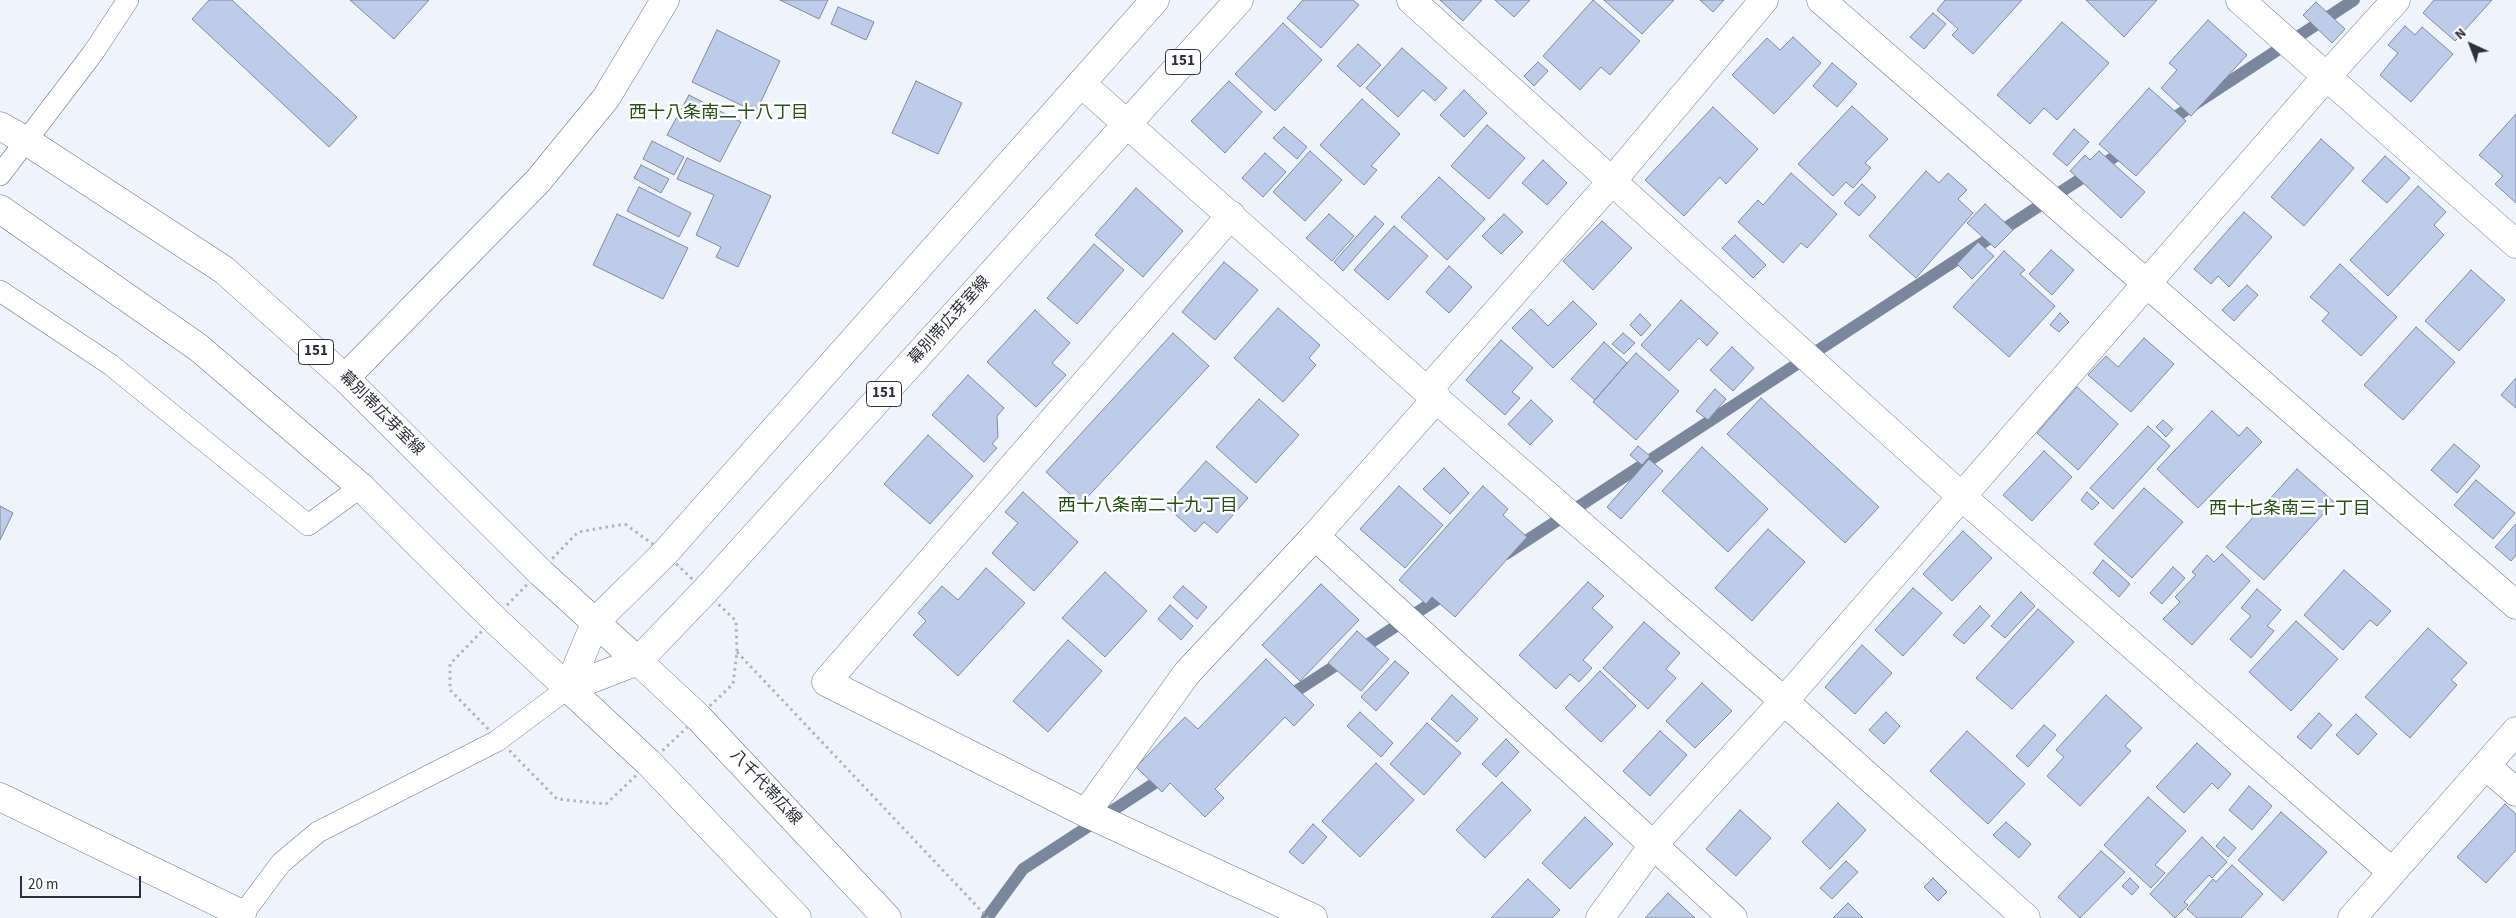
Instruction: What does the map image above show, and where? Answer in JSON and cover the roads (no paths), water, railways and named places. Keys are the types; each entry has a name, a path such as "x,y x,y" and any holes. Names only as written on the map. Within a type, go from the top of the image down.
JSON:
{"street":[{"path":"344,378 538,181 606,98 665,0"},
{"path":"568,688 596,621 665,553 1155,0"},
{"name":"幕別帯広芽室線","path":"568,688 638,661 712,584 1239,0"},
{"path":"1411,0 1961,496 2392,872"},
{"path":"1086,813 1188,673 1315,536 1764,0"},
{"path":"1822,0 2516,606"},
{"path":"2240,0 2516,244"},
{"path":"1600,918 1654,844 1784,701 2326,77 2396,0"},
{"path":"1082,84 1432,394 1784,701 2026,918"},
{"name":"幕別帯広芽室線","path":"0,126 25,140 224,270 344,378 540,572 638,661"},
{"path":"0,209 199,348 361,487 494,619 649,763 797,918"},
{"path":"1232,215 826,682 1086,813 1299,915"},
{"path":"1315,536 1733,918"},
{"name":"八千代帯広線","path":"638,661 698,717 887,918"},
{"path":"2352,918 2516,731"},
{"path":"2486,766 2516,792"},
{"path":"0,797 241,916"}],"lane":[{"path":"0,175 93,53 128,0"},
{"path":"0,291 111,364 308,525 361,487"},
{"path":"241,916 281,863 318,832 498,741 568,688"}],"waterway":[{"path":"2166,123 2354,0"},
{"path":"1506,554 2128,148"},
{"path":"1284,699 1450,591"},
{"path":"987,918 1023,869 1167,775"}],"district":[{"name":"西十八条南二十八丁目","path":"719,114"},
{"name":"西十八条南二十九丁目","path":"1148,507"},
{"name":"西十七条南三十丁目","path":"2290,510"}]}
